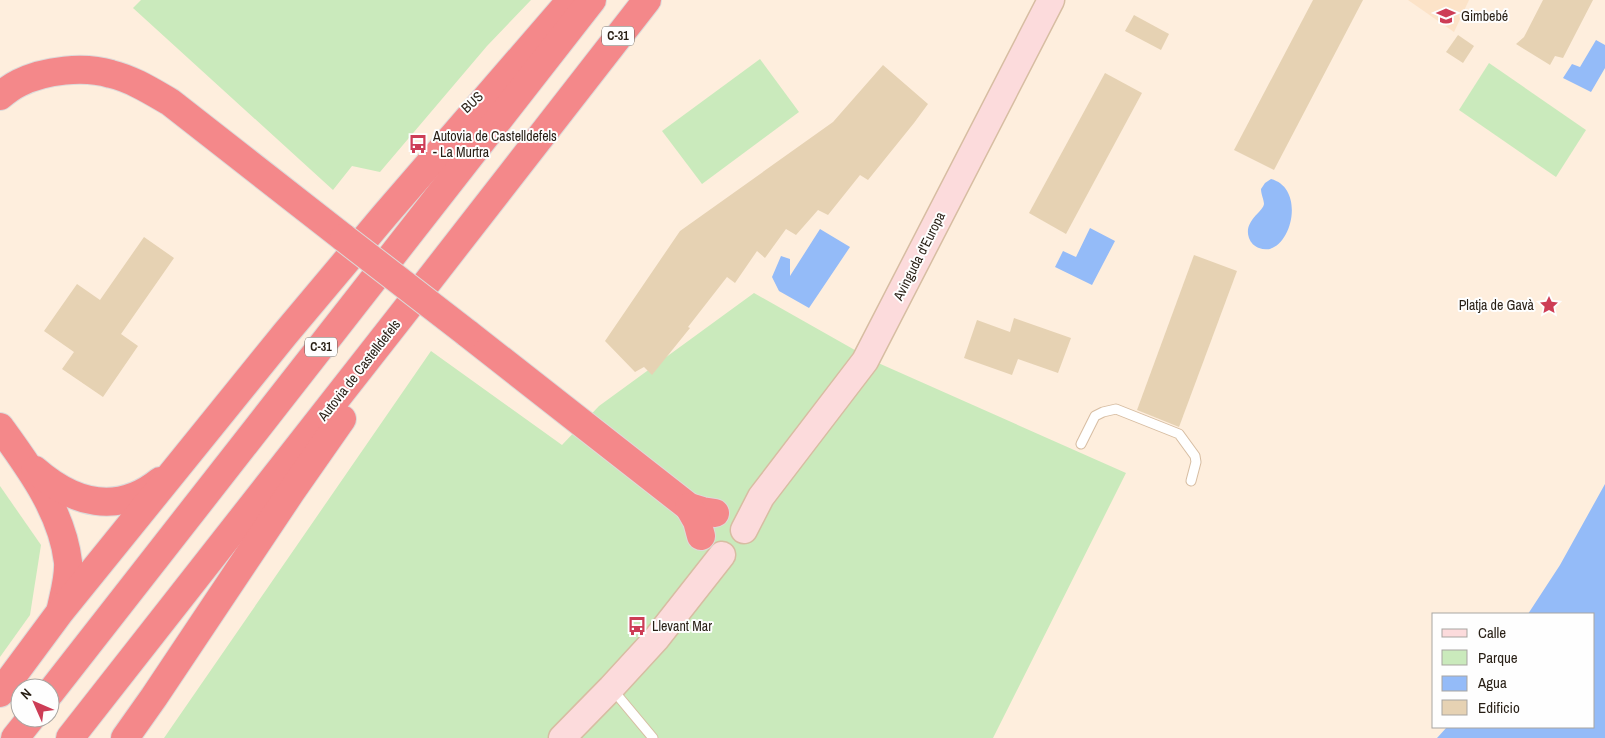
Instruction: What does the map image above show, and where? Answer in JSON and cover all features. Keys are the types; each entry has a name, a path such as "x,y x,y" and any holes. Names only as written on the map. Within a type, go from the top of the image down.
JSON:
{"highway":[{"path":"0,693 60,612 383,217 571,0"},
{"name":"C-31","path":"60,680 592,0"},
{"name":"Autovia de Castelldefels","path":"70,738 402,316 647,0"},
{"path":"0,96 20,82 47,74 79,69 110,73 142,86 170,102 689,507 730,519"},
{"path":"125,738 291,492 339,425 402,316"},
{"path":"0,427 25,462 52,508 61,531 68,564 65,593 60,612"},
{"path":"25,462 59,489 77,498 109,503 138,495 155,485 178,466"},
{"path":"689,507 709,545"},
{"path":"15,738 23,728"}],"street":[{"name":"Avinguda d'Europa","path":"730,519 761,497 865,360 1051,0"},
{"path":"709,517 730,519 741,544 731,554 709,545 701,529 709,517"},
{"path":"562,738 656,639 691,594 709,545"}],"lane":[{"name":"BUS","path":"468,104 515,64"},
{"path":"383,217 398,184"},
{"path":"1081,444 1095,416 1116,409 1179,434 1195,456 1196,462 1191,481"},
{"path":"611,688 653,738"}],"shaded area":[{"name":"Gimbebé","path":"1408,0 1469,0 1454,32"}],"green space":[{"path":"141,0 531,0 487,46 380,172 352,166 333,190 133,8"},
{"path":"760,59 799,112 702,184 662,131"},
{"path":"1489,63 1586,130 1556,177 1459,110"},
{"path":"754,293 876,362 1126,473 993,738 164,738 431,351 562,445 599,406"},
{"path":"0,486 41,545 30,615 0,657"}],"water":[{"path":"1596,40 1605,45 1605,68 1591,92 1563,78 1572,64 1580,67"},
{"path":"1271,179 1283,185 1289,196 1292,208 1290,222 1286,234 1279,244 1270,249 1259,248 1250,240 1248,232 1251,222 1264,204 1261,189"},
{"path":"1090,228 1115,241 1092,285 1055,267 1063,251 1076,257"},
{"path":"820,229 850,247 809,308 779,291 772,277 781,256 790,259 790,276"},
{"path":"1605,484 1605,738 1437,738 1446,728 1595,728 1595,613 1529,613 1560,565"}],"building":[{"path":"1313,0 1363,0 1274,170 1234,150"},
{"path":"1543,0 1593,0 1563,58 1555,56 1550,65 1516,44 1524,37"},
{"path":"1134,15 1169,34 1161,50 1125,31"},
{"path":"1458,35 1474,46 1463,63 1446,52"},
{"path":"883,65 928,104 868,180 860,175 828,215 818,210 796,235 786,229 765,258 757,251 735,283 727,277 688,327 690,328 652,375 644,367 635,372 605,341 680,231 833,122"},
{"path":"1105,73 1142,93 1066,234 1029,213"},
{"path":"144,237 174,258 121,334 138,346 103,397 62,369 74,352 44,331 77,284 100,300"},
{"path":"1194,255 1237,271 1179,427 1137,410"},
{"path":"1014,318 1071,338 1058,373 1018,359 1012,375 964,358 977,320 1010,332"}],"place":[{"name":"Gimbebé","path":"1446,16"},
{"name":"Autovia de Castelldefels - La Murtra","path":"418,144"},
{"name":"Platja de Gavà","path":"1549,305"},
{"name":"Llevant Mar","path":"637,626"}]}
